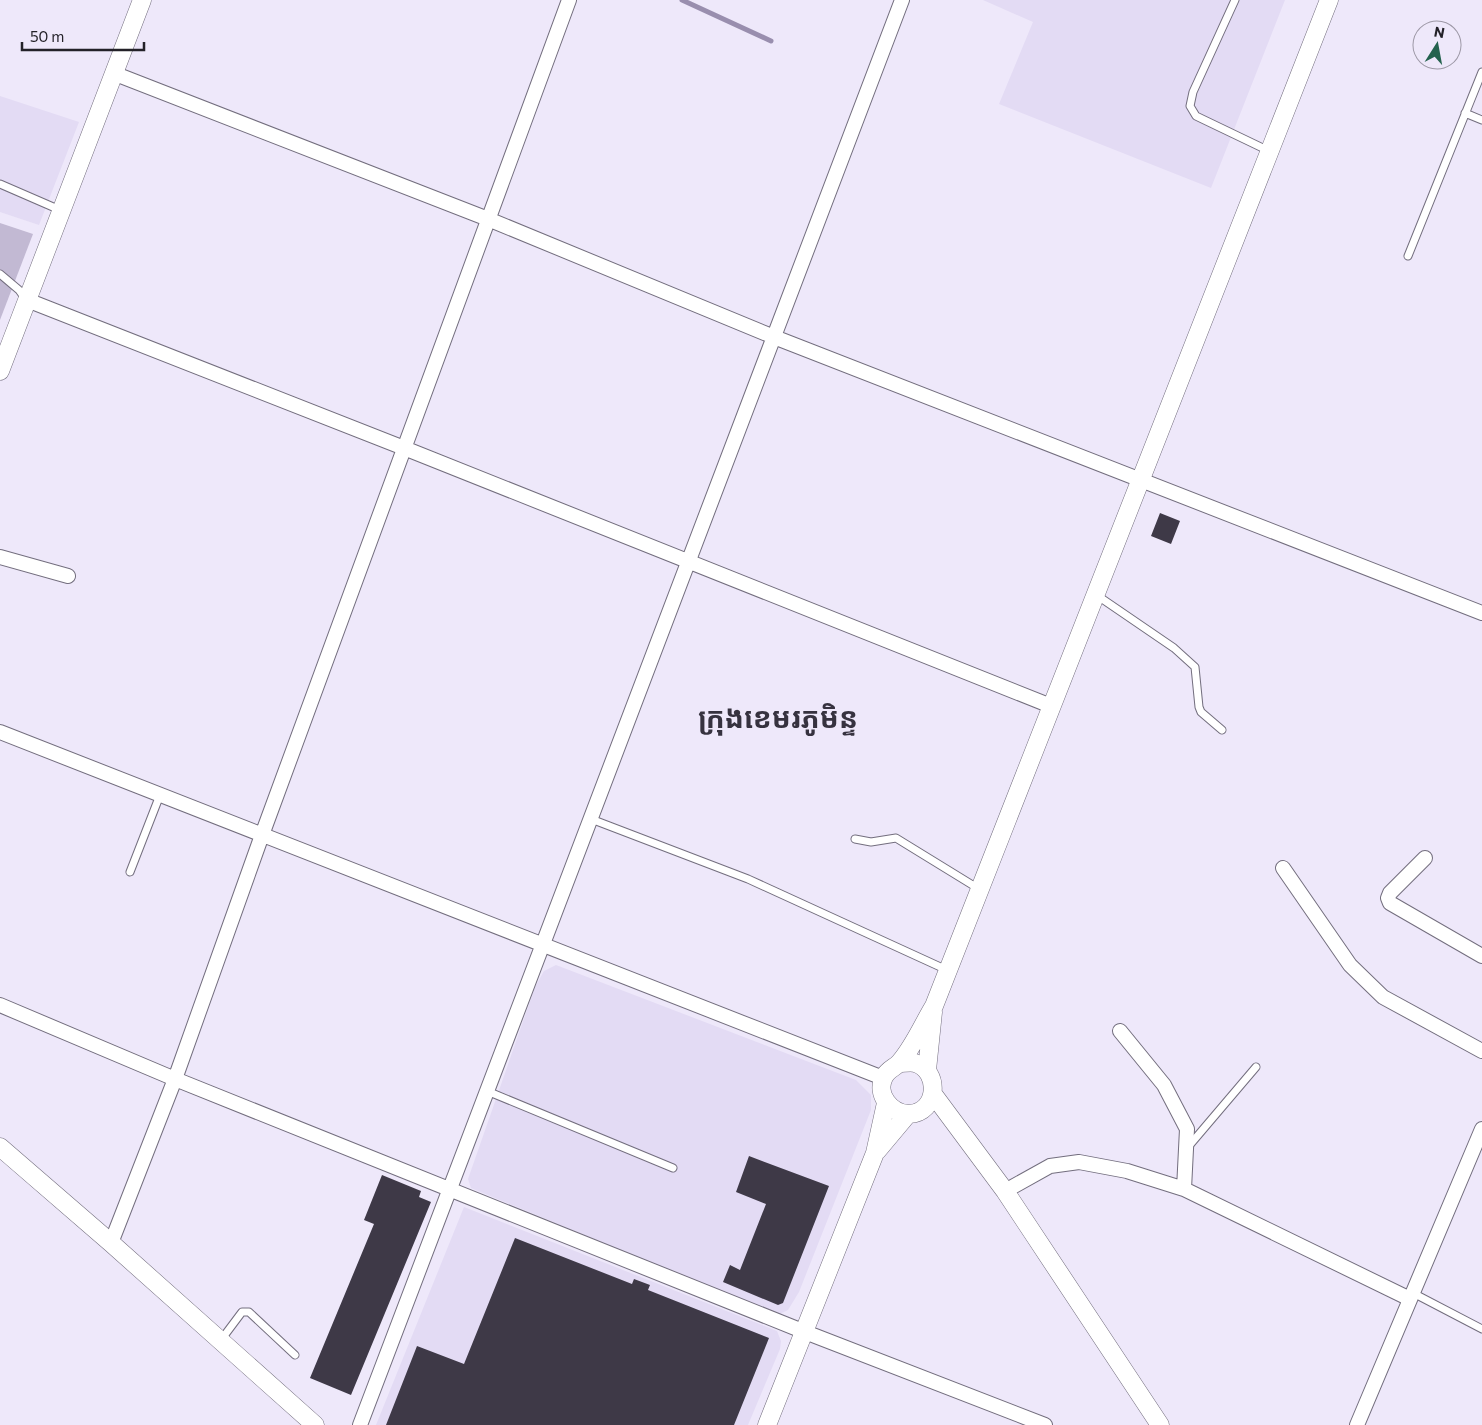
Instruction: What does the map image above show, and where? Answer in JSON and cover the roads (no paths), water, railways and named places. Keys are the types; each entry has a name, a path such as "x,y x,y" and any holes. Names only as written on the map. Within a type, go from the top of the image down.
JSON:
{"street":[{"path":"0,371 142,0"},
{"path":"111,1243 175,1079 262,835 569,0"},
{"path":"360,1425 902,0"},
{"path":"900,1063 934,1006 1329,0"},
{"path":"113,73 488,219 774,337 1482,613"},
{"path":"27,300 1051,706"},
{"path":"0,558 68,576"},
{"path":"0,732 883,1078"},
{"path":"1425,858 1390,894 1388,898 1390,903 1482,956"},
{"path":"1283,868 1350,965 1384,997 1409,1013 1482,1051"},
{"path":"0,1005 175,1079 804,1332 1046,1425"},
{"path":"875,1154 914,1112 928,1104 933,1094 934,1086 927,1070 934,1006"},
{"path":"1120,1031 1164,1085 1187,1129 1188,1148 1184,1189"},
{"path":"767,1425 875,1154 886,1103 881,1086 883,1078 890,1068 900,1063 914,1063 927,1070"},
{"path":"933,1094 1005,1191 1160,1425"},
{"path":"886,1103 896,1111 914,1112 954,1121"},
{"path":"1358,1425 1482,1129"},
{"path":"0,1148 111,1243 315,1425"},
{"path":"1005,1191 1050,1166 1079,1162 1127,1171 1184,1189 1411,1296"}],"lane":[{"path":"1235,0 1193,92 1190,106 1196,116 1270,151"},
{"path":"1408,256 1482,72"},
{"path":"1465,113 1482,120"},
{"path":"0,184 61,210"},
{"path":"0,274 19,290 27,300"},
{"path":"1095,594 1174,648 1195,667 1201,712 1222,730"},
{"path":"130,872 160,795"},
{"path":"591,819 748,879 947,970"},
{"path":"855,839 871,842 896,838 979,889"},
{"path":"1188,1148 1256,1067"},
{"path":"488,1091 673,1168"},
{"path":"1411,1296 1482,1329"},
{"path":"221,1341 242,1312 249,1312 295,1355"}],"waterway":[{"path":"682,0 771,41"}],"district":[{"name":"ក្រុងខេមរភូមិន្ទ","path":"778,717"}]}
